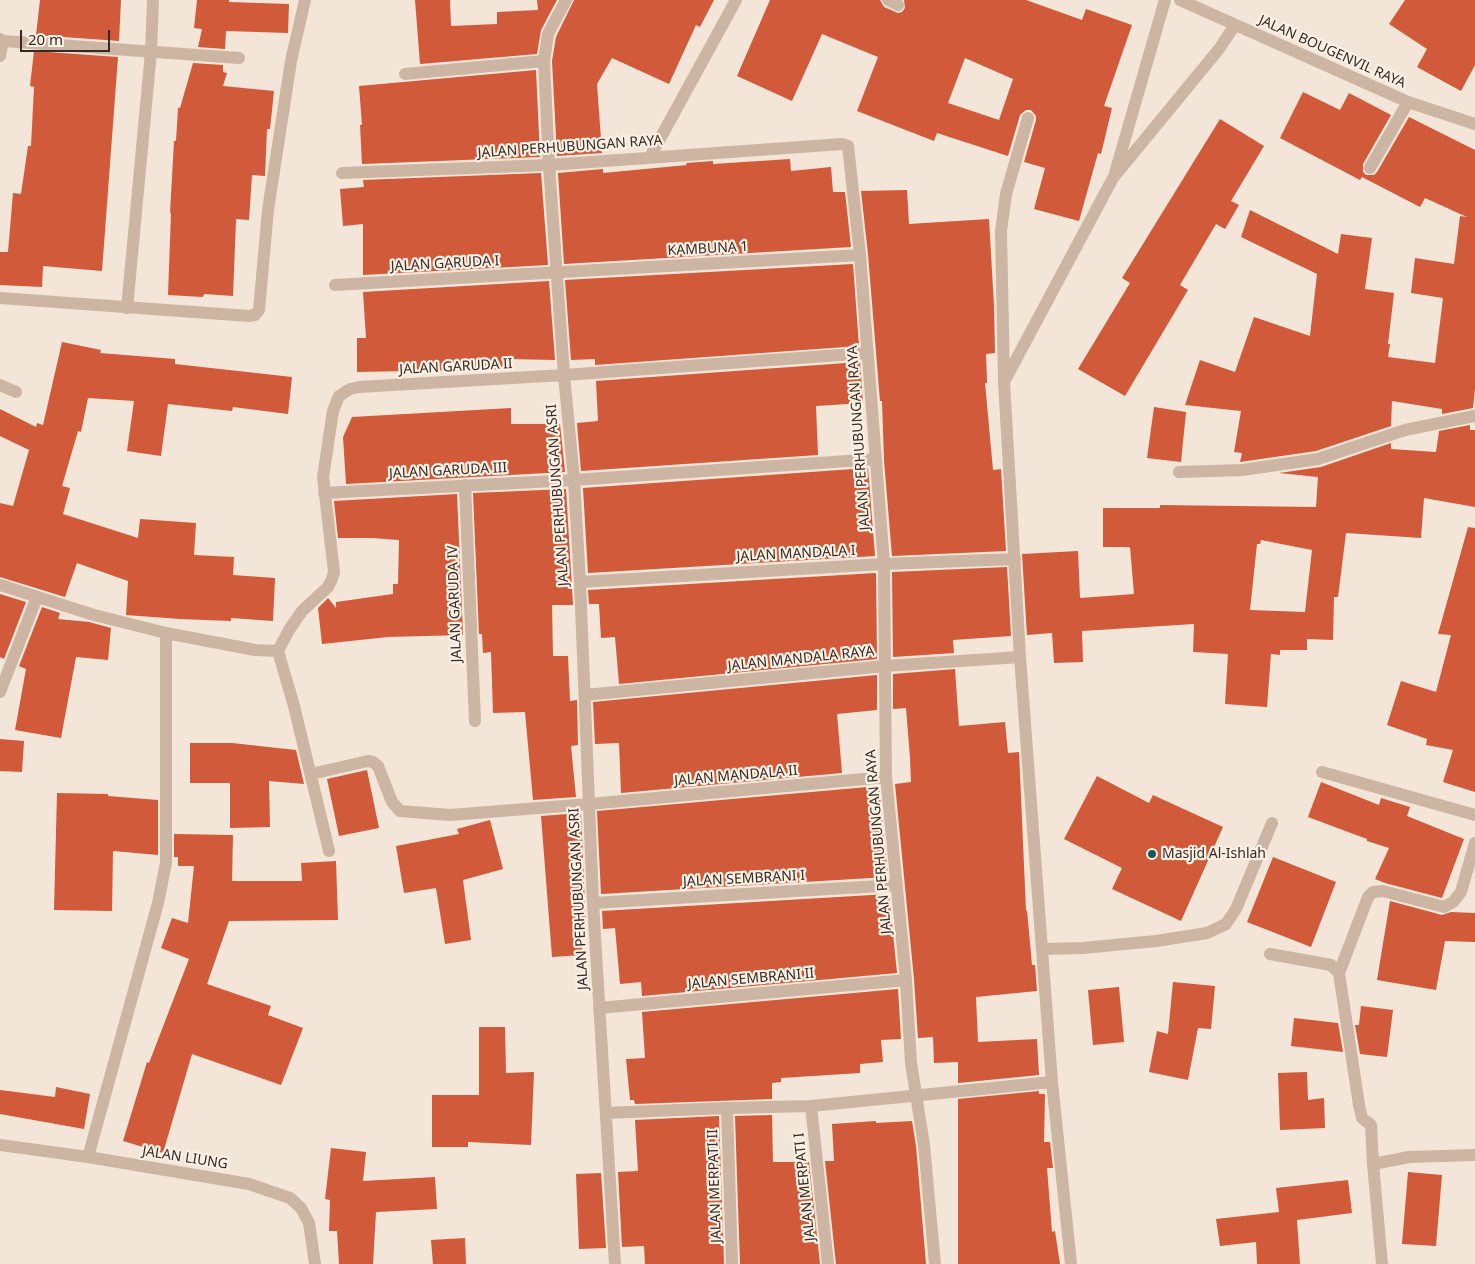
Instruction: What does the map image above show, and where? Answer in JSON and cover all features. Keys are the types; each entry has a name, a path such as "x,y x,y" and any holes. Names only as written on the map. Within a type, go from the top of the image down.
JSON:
{"street":[{"path":"127,308 151,52 153,0"},
{"path":"0,298 127,308 255,315 258,312 268,210 290,61 306,0"},
{"name":"JALAN PERHUBUNGAN ASRI","path":"566,0 548,34 544,61 549,165 564,375 574,480 593,903 615,1264"},
{"path":"650,157 736,0"},
{"path":"1113,178 1165,0"},
{"name":"JALAN BOUGENVIL RAYA","path":"1180,0 1408,102 1475,124"},
{"path":"1004,382 1113,178 1219,49 1236,25"},
{"path":"0,56 1,40 239,58"},
{"path":"405,74 544,61"},
{"path":"1370,168 1408,102"},
{"path":"1028,118 1006,194 1002,230 1004,382 1020,657 1052,1082 1071,1264"},
{"name":"JALAN PERHUBUNGAN RAYA","path":"342,173 549,165 650,157 848,146 860,255 884,564 886,777 906,980 908,1030 915,1097 924,1145 935,1264"},
{"name":"KAMBUNA 1","path":"557,273 860,255"},
{"name":"JALAN GARUDA I","path":"335,285 557,273"},
{"path":"564,375 868,352"},
{"name":"JALAN GARUDA II","path":"324,493 323,477 333,411 339,396 350,389 564,375"},
{"path":"0,385 16,392"},
{"path":"1179,472 1242,470 1318,459 1406,430 1475,416"},
{"name":"JALAN GARUDA III","path":"324,493 574,480 876,458"},
{"name":"JALAN GARUDA IV","path":"465,485 475,721"},
{"path":"324,493 334,572 332,579 328,587 302,611 278,651 311,774 329,851"},
{"name":"JALAN MANDALA I","path":"580,582 884,564 1015,559"},
{"path":"0,584 94,615 166,633 255,650 278,651"},
{"path":"0,692 37,597"},
{"path":"88,1157 158,903 166,863 166,633"},
{"name":"JALAN MANDALA RAYA","path":"585,695 885,666 1020,657"},
{"name":"JALAN MANDALA II","path":"311,774 368,761 373,762 378,766 392,802 400,811 450,815 886,777"},
{"path":"1322,772 1475,815"},
{"path":"1042,949 1083,948 1156,941 1207,932 1226,924 1236,909 1272,823"},
{"path":"1382,1264 1372,1164 1371,1125 1362,1118 1359,1105 1339,973 1368,897 1373,892 1383,891 1444,906 1452,902 1462,892 1475,843"},
{"name":"JALAN SEMBRANI I","path":"593,903 897,885"},
{"path":"1270,954 1331,965 1339,973"},
{"name":"JALAN SEMBRANI II","path":"599,1008 906,980"},
{"path":"606,1113 811,1106 1052,1082"},
{"name":"JALAN MERPATI I","path":"811,1106 828,1264"},
{"name":"JALAN MERPATI II","path":"727,1108 732,1264"},
{"name":"JALAN LIUNG","path":"0,1145 88,1157 249,1184 290,1198 301,1208 309,1223 315,1264"},
{"path":"1372,1164 1409,1157 1475,1155"}],"building":[{"path":"40,0 121,0 119,41 36,35"},
{"path":"197,0 289,4 288,33 226,31 225,49 198,47 202,29 194,28"},
{"path":"415,0 450,0 451,26 497,24 497,12 538,10 537,0 557,0 541,30 537,54 420,64"},
{"path":"574,0 714,0 700,27 696,25 669,84 612,58 597,84 602,153 557,156 552,61 556,37"},
{"path":"770,0 880,0 884,7 898,13 902,12 905,8 904,0 1026,0 1082,20 1086,9 1132,25 1104,106 1112,108 1101,154 1098,153 1079,221 1034,209 1045,168 1024,162 1036,120 1036,116 1031,110 1026,110 1020,115 1008,156 937,133 934,141 857,111 878,57 822,34 792,101 737,76","holes":["965,58 1013,79 999,120 948,103"]},
{"path":"1405,0 1475,0 1475,65 1461,91 1417,67 1427,49 1389,24"},
{"path":"34,51 118,57 102,271 43,266 42,287 0,285 0,252 8,252 13,193 21,194 28,146 31,146 34,87 30,86"},
{"path":"193,63 223,65 223,72 227,73 223,86 274,91 270,129 267,129 265,176 252,175 249,220 236,219 233,296 204,294 203,297 168,295 174,141 176,141 178,108 180,108"},
{"path":"536,70 540,157 362,164 359,86"},
{"path":"1303,92 1340,110 1349,93 1391,115 1363,164 1363,172 1366,175 1374,175 1377,172 1409,117 1475,150 1475,388 1473,408 1442,414 1442,409 1392,401 1391,426 1316,451 1240,462 1242,453 1234,452 1241,411 1185,405 1200,360 1235,372 1254,317 1310,336 1317,274 1241,237 1250,210 1338,254 1341,234 1372,238 1365,289 1394,293 1388,357 1435,363 1443,298 1411,293 1415,258 1454,264 1460,216 1467,217 1425,198 1420,207 1362,177 1360,180 1280,138"},
{"path":"1220,119 1264,146 1231,201 1239,205 1225,229 1216,224 1180,285 1188,290 1125,396 1078,369 1130,283 1122,278"},
{"path":"790,159 791,171 831,167 833,192 845,192 851,247 564,264 558,173 603,169 603,173 687,165 686,163 713,161 713,164"},
{"path":"541,173 548,265 363,275 363,224 343,226 340,189 364,187 363,180"},
{"path":"907,190 909,224 989,219 995,353 986,354 987,383 985,383 993,470 1001,469 1006,551 892,556 884,460 882,401 880,401 861,191"},
{"path":"853,264 859,346 595,365 595,359 571,360 565,280"},
{"path":"549,281 555,360 508,359 508,369 357,372 357,338 366,338 363,292"},
{"path":"62,342 101,350 100,353 175,359 175,364 292,377 288,414 233,407 232,411 168,404 161,456 127,451 134,401 88,398 81,432 78,431 62,486 70,488 63,514 138,538 140,519 196,523 194,555 234,557 233,575 275,578 273,621 231,618 231,621 180,619 126,615 128,581 77,563 65,597 0,577 0,503 13,506 29,450 0,436 0,409 36,427 37,423 43,425"},
{"path":"860,362 863,403 816,406 818,455 581,471 577,423 598,421 596,381"},
{"path":"1154,407 1186,412 1181,462 1147,458"},
{"path":"511,408 511,424 560,424 565,472 346,484 343,437 352,417"},
{"path":"1470,425 1470,430 1475,430 1475,507 1424,498 1421,538 1346,533 1338,597 1334,597 1333,640 1307,639 1307,650 1280,650 1280,655 1271,654 1267,707 1225,704 1228,654 1193,652 1194,624 1082,631 1083,662 1054,663 1052,633 1027,635 1022,554 1078,551 1080,598 1134,594 1130,547 1103,547 1103,508 1160,508 1160,505 1316,507 1318,477 1279,473 1321,467 1391,443 1391,449 1436,452 1439,431","holes":["1261,540 1312,550 1305,612 1250,610 1257,544 1260,544"]},
{"path":"868,468 875,556 588,573 583,488"},
{"path":"566,489 573,605 552,605 553,656 568,656 570,701 577,700 578,745 571,746 576,797 533,800 525,712 493,713 491,652 483,653 482,634 479,634 473,493"},
{"path":"457,494 463,635 388,637 322,644 318,608 328,598 336,608 336,602 393,594 393,584 398,584 399,540 338,538 334,501"},
{"path":"1468,527 1475,528 1475,792 1443,782 1453,750 1426,745 1427,739 1387,725 1401,681 1436,692 1451,635 1438,634"},
{"path":"1007,567 1011,636 953,640 954,653 893,657 892,572"},
{"path":"876,573 877,659 619,684 615,637 601,638 599,604 589,604 588,590"},
{"path":"0,594 26,602 4,659 0,657"},
{"path":"42,607 60,613 58,619 89,622 111,628 108,660 76,657 61,738 15,730 26,669 19,666"},
{"path":"955,669 959,726 1005,722 1008,753 1019,752 1026,911 1032,965 1035,965 1037,991 976,997 978,1042 1037,1039 1039,1075 958,1083 958,1062 934,1063 933,1037 918,1038 895,784 911,782 910,758 906,708 893,709 893,674"},
{"path":"877,675 877,710 837,714 842,773 621,793 619,743 595,744 593,702"},
{"path":"0,739 24,741 22,772 0,771"},
{"path":"190,743 232,743 296,750 304,784 269,781 270,827 230,828 230,783 190,783"},
{"path":"367,770 379,828 339,836 327,779"},
{"name":"Masjid Al-Ishlah","path":"1097,776 1149,803 1153,795 1223,827 1181,921 1112,889 1122,868 1064,839"},
{"path":"1321,782 1379,805 1381,798 1410,807 1407,816 1464,839 1442,898 1375,879 1389,848 1308,817"},
{"path":"879,786 888,877 601,894 597,811"},
{"path":"57,793 108,794 108,796 158,800 158,855 113,851 112,911 54,910"},
{"path":"581,813 586,929 582,930 582,955 552,957 541,816"},
{"path":"490,820 503,869 463,880 471,940 445,944 436,888 404,893 396,846 459,834 457,829"},
{"path":"174,834 233,835 232,881 302,881 301,863 336,861 338,920 229,921 207,984 271,1006 268,1015 303,1028 281,1085 192,1054 163,1153 123,1141 147,1062 149,1063 189,959 161,948 172,918 188,923 194,866 178,866 178,857 174,857"},
{"path":"1273,857 1336,882 1311,947 1247,922"},
{"path":"889,894 897,973 642,996 641,982 620,984 615,928 603,929 602,911"},
{"path":"1390,901 1442,915 1451,912 1475,913 1475,942 1445,941 1436,990 1377,980"},
{"path":"1173,982 1215,986 1211,1029 1198,1028 1188,1080 1149,1072 1157,1031 1168,1034"},
{"path":"1119,987 1124,1042 1093,1045 1088,990"},
{"path":"898,989 901,1039 881,1040 883,1062 860,1064 860,1073 781,1078 781,1082 772,1083 772,1099 635,1104 634,1100 630,1100 626,1059 645,1058 642,1012"},
{"path":"1361,1006 1393,1010 1387,1057 1360,1054 1355,1025 1359,1025"},
{"path":"1294,1018 1338,1023 1343,1052 1291,1046"},
{"path":"479,1027 505,1027 506,1073 534,1072 531,1145 468,1142 468,1147 432,1147 432,1095 479,1095"},
{"path":"1307,1072 1308,1100 1324,1098 1325,1128 1280,1130 1278,1073"},
{"path":"56,1087 90,1094 84,1129 0,1114 0,1090 55,1097"},
{"path":"1039,1091 1039,1094 1045,1094 1044,1142 1050,1142 1053,1168 1047,1168 1052,1232 1055,1231 1060,1264 958,1264 958,1099"},
{"path":"772,1115 773,1162 809,1162 820,1264 740,1264 735,1116"},
{"path":"719,1116 724,1264 645,1264 644,1246 622,1247 618,1172 638,1171 635,1120"},
{"path":"876,1121 876,1123 912,1121 916,1146 926,1264 836,1264 825,1161 834,1161 832,1124"},
{"path":"331,1148 366,1152 363,1181 435,1177 437,1209 376,1212 373,1264 339,1264 337,1231 329,1231 330,1200 325,1199"},
{"path":"1408,1172 1442,1175 1436,1246 1402,1244"},
{"path":"601,1173 606,1248 579,1249 576,1174"},
{"path":"1348,1180 1352,1213 1297,1220 1300,1264 1257,1264 1256,1242 1220,1246 1216,1219 1279,1212 1276,1188"},
{"path":"465,1238 466,1264 433,1264 431,1240"}],"place":[{"name":"Masjid Al-Ishlah","path":"1152,854"}]}
